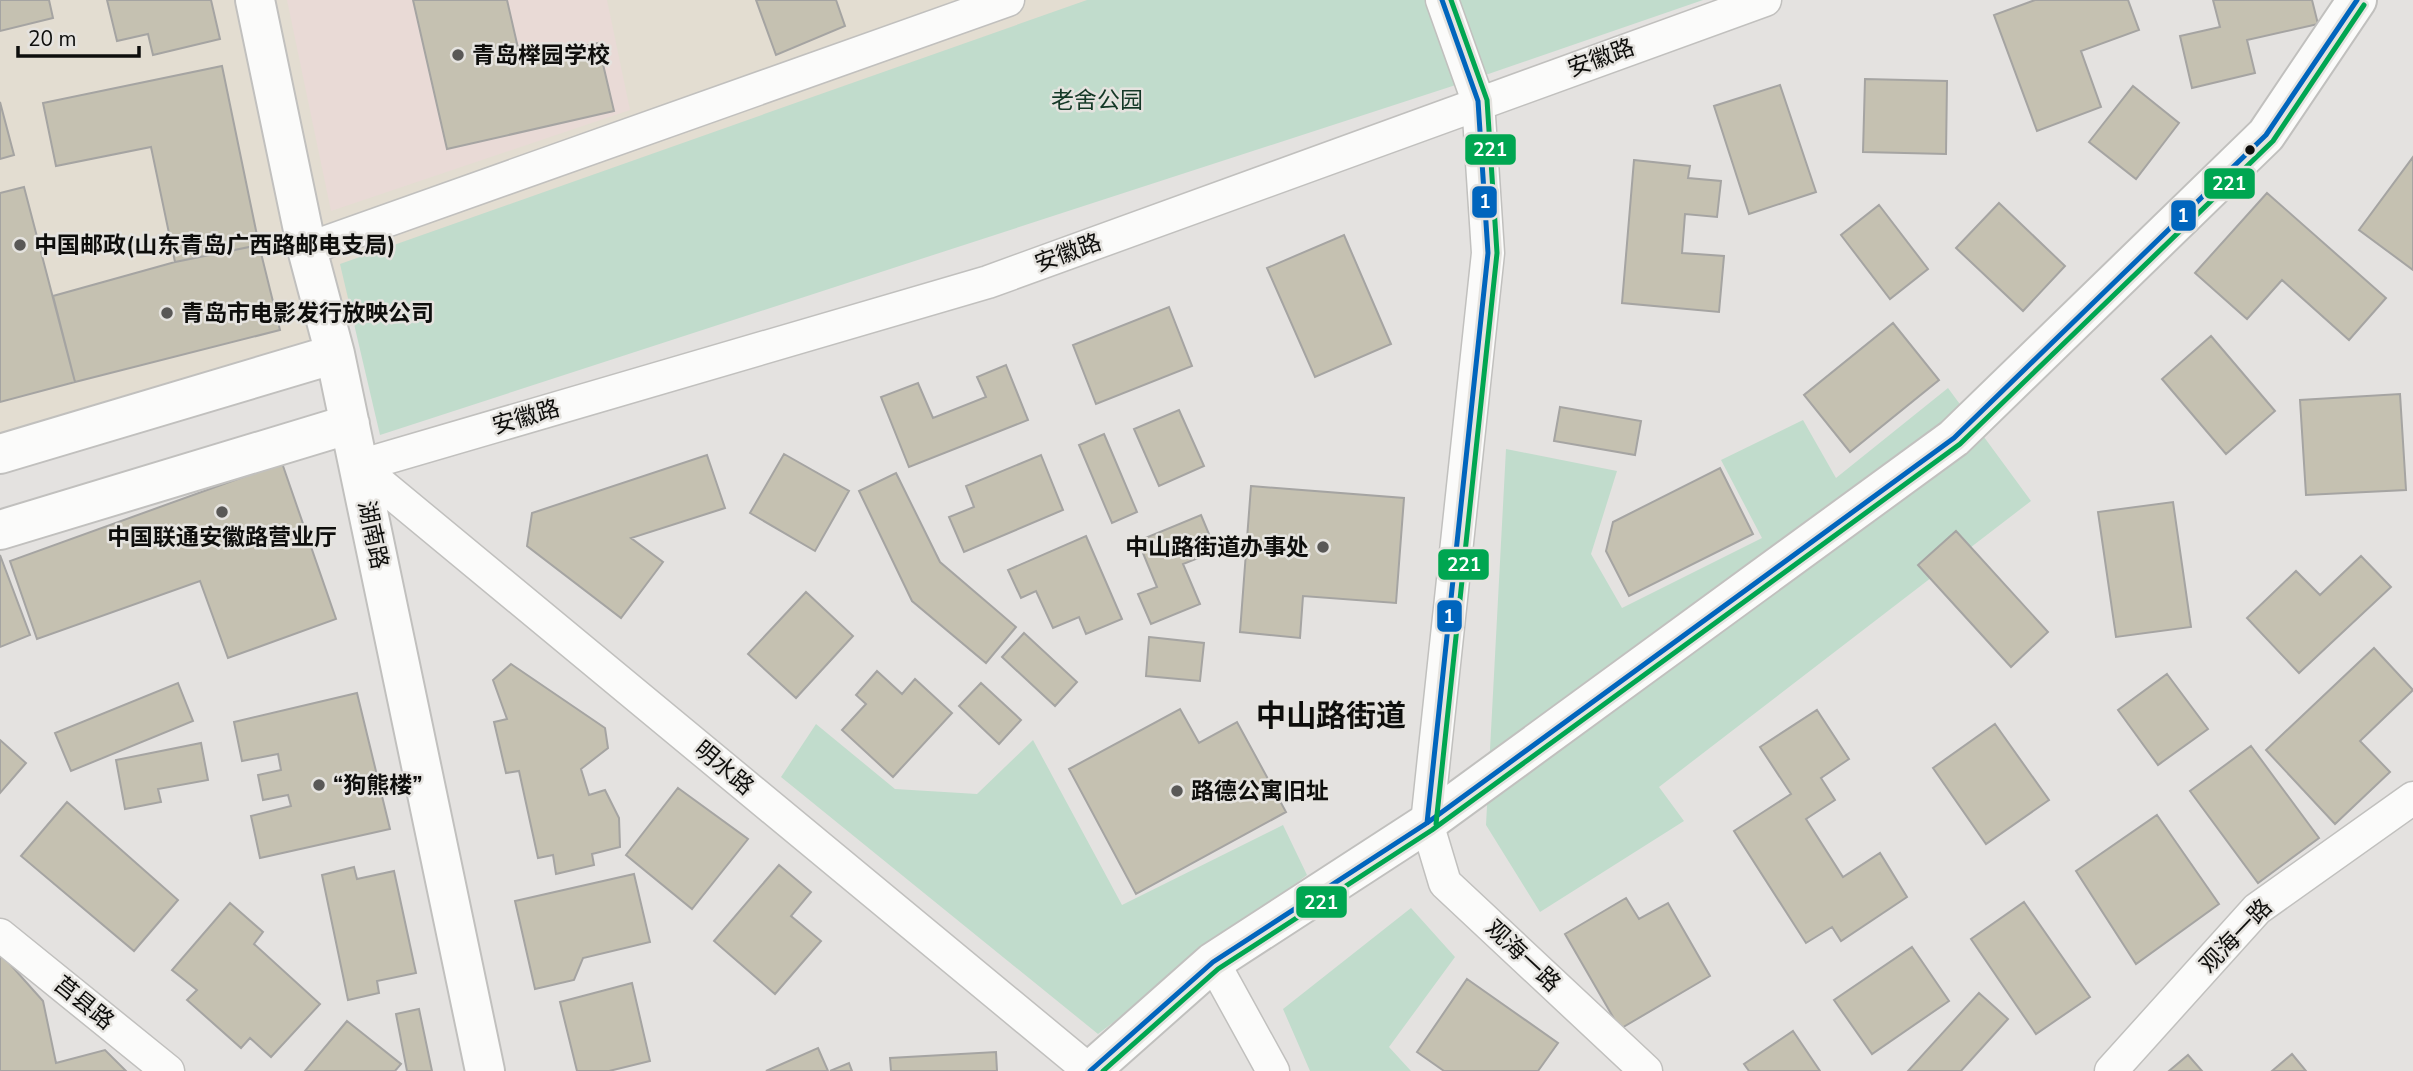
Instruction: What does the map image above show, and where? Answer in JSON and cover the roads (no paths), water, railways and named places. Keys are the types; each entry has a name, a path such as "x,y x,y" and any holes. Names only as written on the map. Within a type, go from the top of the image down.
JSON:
{"street":[{"name":"湖南路","path":"256,0 307,248 335,354 359,466 485,1071"},
{"path":"307,248 1008,0"},
{"path":"1427,823 1488,253 1479,101 1442,0"},
{"name":"安徽路","path":"359,466 988,282 1479,101 1765,0"},
{"path":"1090,1071 1213,962 1427,823 1954,438 2266,135 2357,0"},
{"path":"0,454 335,354"},
{"path":"0,530 350,424"},
{"name":"明水路","path":"359,466 1090,1071"},
{"name":"观海一路","path":"2111,1071 2257,909 2413,798"},
{"name":"观海一路","path":"1427,823 1446,883 1646,1071"},
{"name":"莒县路","path":"0,935 167,1071"},
{"path":"1213,962 1273,1071"}],"place":[{"name":"青岛榉园学校","path":"458,55"},
{"name":"中国邮政(山东青岛广西路邮电支局)","path":"20,245"},
{"name":"青岛市电影发行放映公司","path":"167,313"},
{"name":"中国联通安徽路营业厅","path":"222,512"},
{"name":"中山路街道办事处","path":"1323,547"},
{"name":"“狗熊楼”","path":"319,785"},
{"name":"路德公寓旧址","path":"1177,791"}],"district":[{"name":"中山路街道","path":"1331,716"}],"park label":[{"name":"老舍公园","path":"1097,100"}]}
